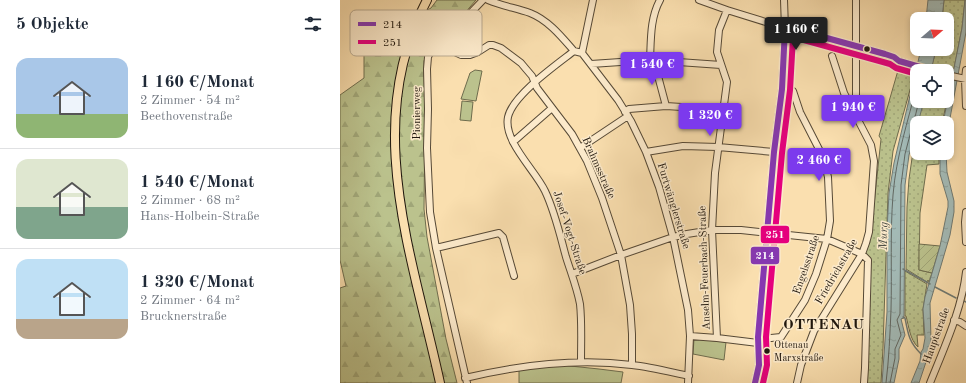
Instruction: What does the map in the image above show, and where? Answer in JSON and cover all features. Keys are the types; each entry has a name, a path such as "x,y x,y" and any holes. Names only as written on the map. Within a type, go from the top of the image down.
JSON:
{"main road":[{"path":"422,10 427,0"},
{"path":"405,56 399,80 395,112 394,143 397,184 406,238 440,383"}],"street":[{"name":"Pionierweg","path":"473,10 482,0"},
{"path":"488,0 525,11 539,17 562,37 574,51 582,53 593,0"},
{"path":"660,0 652,27 652,61 666,106"},
{"path":"701,0 727,10 785,28 798,34 855,48"},
{"path":"756,383 760,365 758,340 774,152 782,89 785,28 784,0"},
{"path":"852,108 856,102 856,0"},
{"name":"Anselm-Feuerbach-Straße","path":"717,338 712,230 714,173 727,82 717,52 719,30 727,10"},
{"path":"785,28 794,29 855,48 893,62 899,61 910,64"},
{"path":"783,57 791,42 798,34"},
{"name":"Brahmsstraße","path":"482,49 489,45 501,48 526,69 532,76 537,88 572,134 587,161 602,198 621,255 630,305 632,365"},
{"name":"Josef-Vogt-Straße","path":"574,51 534,82 510,110 507,125 513,142 547,194 556,217 580,304 581,362"},
{"name":"Furtwänglerstraße","path":"582,53 627,114 646,152 659,187 674,237 688,310 690,336 688,383"},
{"name":"Pionierweg","path":"429,56 426,69 428,109 427,148 430,212 436,248 466,380"},
{"name":"Friedrichstraße","path":"797,383 801,365 814,331 862,254 869,232 874,161 871,145 844,94 832,56"},
{"path":"591,64 652,61 721,65"},
{"path":"966,70 964,79 966,106"},
{"path":"954,77 964,79"},
{"name":"Engelsstraße","path":"758,340 781,337 806,300 828,239 830,221 828,177 823,158 800,112 793,91 782,89"},
{"path":"580,148 627,114 629,109 666,106 697,108 723,112"},
{"path":"513,142 552,108"},
{"path":"646,152 683,146 718,147 774,152"},
{"path":"966,212 966,242"},
{"path":"572,274 674,237 712,230 741,230 828,239 862,254 868,260 864,383"},
{"path":"436,248 499,233 503,237 514,276"},
{"name":"Hauptstraße","path":"930,383 964,297 966,272"},
{"path":"954,320 966,326"},
{"path":"690,336 758,340"},
{"path":"466,380 490,372 537,364 581,362 632,365 689,376"}],"green space":[{"path":"437,0 476,0 467,10 427,10"},
{"path":"944,0 965,0 962,28 954,69 954,64 932,64 934,56 954,56 954,12 943,12"},
{"path":"364,56 426,56 424,61 424,209 427,237 446,339 457,383 340,383 340,288 346,286 340,260 340,95 364,78"},
{"path":"899,67 910,70 910,90 893,151 888,193 881,383 866,383 865,252 871,233 881,139 879,136"},
{"path":"475,70 482,71 476,101 461,99 470,73"},
{"path":"462,101 473,102 471,121 460,120"},
{"path":"921,108 945,108 944,116 919,116"},
{"path":"912,160 939,160 939,164 927,165 920,213 919,270 932,273 929,282 928,280 927,282 906,269 909,179"},
{"path":"919,244 940,246 932,273 919,270"},
{"path":"905,271 927,284 923,309 924,335 917,335 918,347 911,337 905,316"},
{"path":"694,339 726,342 724,360 693,354"},
{"path":"551,364 623,372 621,383 519,383 519,370"}],"water":[{"path":"928,0 944,0 943,12 927,12"},
{"path":"966,0 966,32 954,97 954,68"},
{"name":"Murg","path":"919,56 934,56 933,64 917,64"},
{"name":"Murg","path":"910,95 910,108 922,108 920,116 910,116 910,151 905,185 904,318 901,319 905,335 899,349 899,359 894,383 882,383 887,312 887,230 889,193 894,163"},
{"path":"946,108 952,108 950,116 944,116"},
{"path":"940,160 946,160 947,172 954,201 954,212 950,235 930,303 931,341 927,359 919,383 911,383 923,349 925,338 923,309 925,297 940,246 948,207 948,201 940,174"}],"waterway":[{"path":"903,269 930,284"},
{"path":"935,287 956,298"},
{"path":"903,317 905,318 911,342 921,354"}],"transit line":[{"name":"214","path":"755,383 759,365 758,337 774,152 782,89 785,28 794,29 885,54 894,57 899,61 910,64"},
{"name":"251","path":"763,383 767,365 766,337 782,153 790,90 793,37 890,64 896,68 910,72"}],"place":[{"name":"Ottenau Marxstraße","path":"767,351"}],"district":[{"name":"OTTENAU","path":"824,325"}]}
